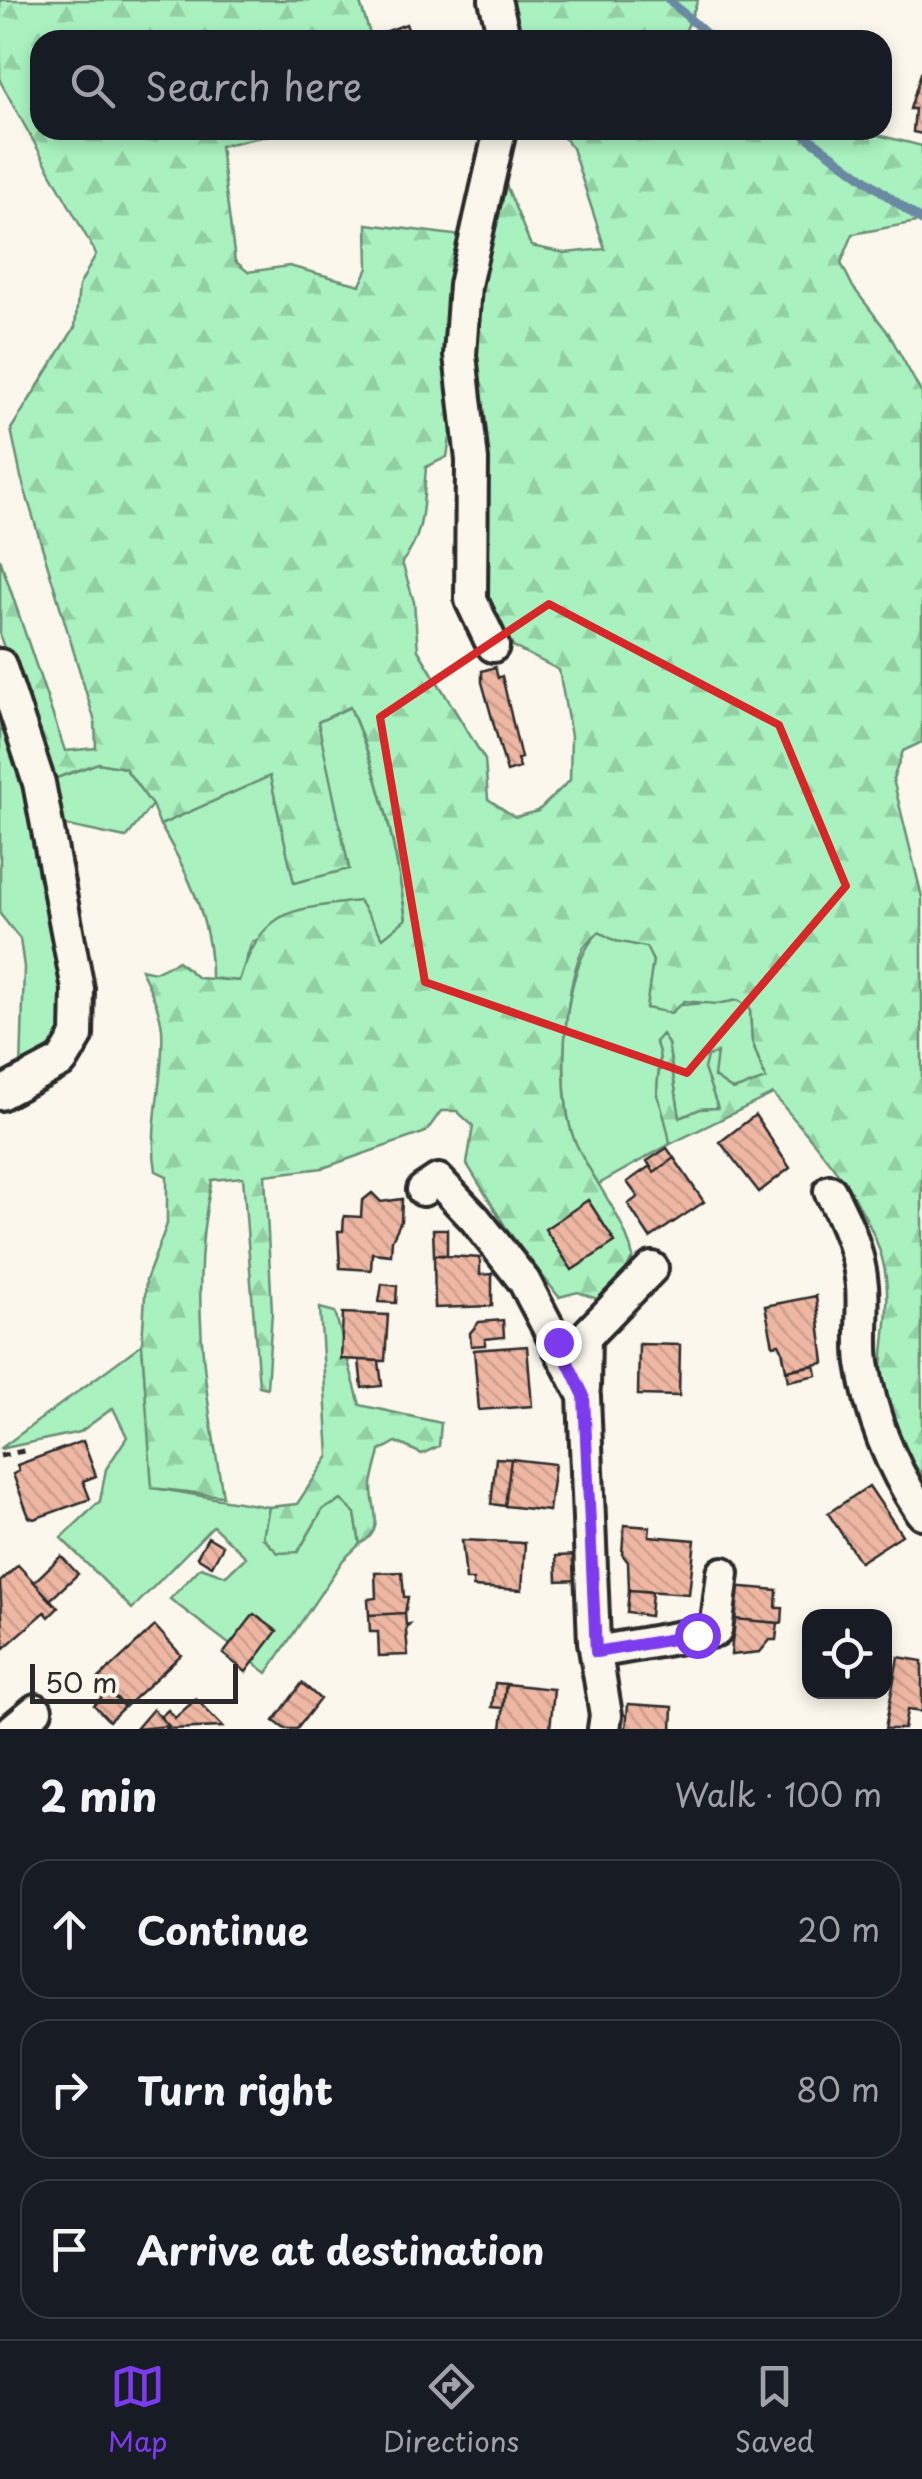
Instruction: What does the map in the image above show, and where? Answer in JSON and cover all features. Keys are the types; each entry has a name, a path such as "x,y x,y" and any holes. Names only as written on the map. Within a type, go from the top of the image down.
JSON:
{"street":[{"path":"495,0 502,30"},
{"path":"493,646 471,600 472,460 460,355 466,285 498,140"},
{"path":"0,665 40,782 78,1005 77,1036 62,1061 0,1094"},
{"path":"422,1190 438,1180 524,1281 584,1396"},
{"path":"830,1191 850,1228 862,1283 863,1361 873,1407 896,1475 922,1513"},
{"path":"604,1729 606,1715 596,1652 584,1396 585,1337 652,1268"},
{"path":"596,1652 716,1631 723,1573"}],"path":[{"path":"0,1456 28,1450"}],"highlighted area":[{"path":"549,604 779,725 846,886 687,1073 425,982 380,717"}],"green space":[{"path":"0,0 359,0 369,30 30,30 30,135 0,81"},
{"path":"501,0 698,0 686,30 508,30"},
{"path":"892,138 922,146 922,221 853,234 841,263 853,287 889,334 922,394 922,742 903,751 893,779 922,897 922,1476 898,1438 885,1407 882,1362 887,1294 882,1258 863,1212 821,1151 773,1094 670,1144 658,1097 660,1056 655,1042 662,1034 668,1044 680,1118 700,1109 718,1108 704,1069 707,1056 717,1053 714,1077 733,1090 766,1079 752,1041 750,1008 738,1000 716,1004 684,1001 671,1013 646,1008 653,961 646,947 616,941 599,932 584,946 576,966 567,1016 564,1071 574,1139 622,1226 633,1257 608,1303 578,1292 559,1297 508,1231 467,1164 473,1126 457,1111 441,1111 426,1132 323,1168 265,1175 272,1312 267,1388 259,1386 243,1177 212,1180 201,1259 200,1299 205,1378 223,1496 152,1488 142,1344 146,1280 167,1224 167,1176 156,1171 154,1153 162,1029 141,969 155,972 178,961 198,978 239,981 258,939 269,926 297,911 359,901 383,938 406,919 386,811 350,707 318,722 349,869 294,883 270,776 160,825 152,805 125,768 98,763 48,781 0,636 0,559 65,751 96,748 95,722 21,477 11,429 75,327 79,286 96,254 33,140 247,140 220,146 235,261 248,272 289,266 360,285 368,268 367,224 462,236 456,403 447,457 426,467 419,529 402,562 414,602 418,650 485,760 488,799 515,817 538,811 570,780 571,736 559,670 514,647 487,604 465,355 496,219 500,170 531,246 565,253 605,249 572,148 566,140"},
{"path":"0,689 20,743 71,990 59,1053 21,1072 24,967 20,939 0,914"},
{"path":"350,707 386,812 406,920 382,939 359,901 252,942 239,981 211,978 203,918 180,861 160,825 270,775 294,882 349,868 317,722"},
{"path":"98,763 125,768 152,805 126,838 54,823 48,781"},
{"path":"599,932 616,941 646,946 653,961 647,1008 738,1000 750,1008 752,1041 766,1080 733,1090 714,1077 707,1056 718,1108 700,1109 680,1119 668,1044 660,1050 657,1095 668,1122 670,1144 597,1185 572,1135 564,1058 576,972"},
{"path":"320,1308 335,1312 360,1405 441,1423 439,1446 422,1454 396,1442 380,1451 372,1485 375,1525 360,1544 355,1513 341,1500 323,1509 298,1552 278,1553 263,1538 269,1507 297,1504 329,1456"},
{"path":"142,1344 153,1488 269,1507 263,1538 298,1552 323,1509 342,1500 355,1513 360,1544 343,1560 267,1673 170,1599 201,1567 226,1576 246,1557 213,1526 132,1609 61,1538 100,1501 106,1469 127,1437 113,1408 80,1432 0,1449"}],"building":[{"path":"921,73 922,134 913,132 915,109 910,109"},
{"path":"495,667 498,678 502,676 521,758 517,759 520,768 507,772 482,682 482,671"},
{"path":"755,1115 790,1168 759,1192 720,1142"},
{"path":"667,1148 674,1158 654,1172 647,1161"},
{"path":"674,1158 704,1202 650,1238 628,1204 638,1197 627,1182 650,1166 654,1172"},
{"path":"372,1193 381,1202 402,1199 401,1221 392,1240 391,1255 372,1253 371,1270 340,1268 338,1231 343,1231 344,1216 361,1217 362,1201"},
{"path":"588,1200 615,1242 572,1270 545,1229"},
{"path":"433,1229 447,1229 447,1255 434,1255"},
{"path":"434,1255 480,1258 480,1275 492,1274 492,1306 435,1308"},
{"path":"382,1284 397,1286 396,1303 379,1302"},
{"path":"816,1296 824,1363 786,1370 779,1344 773,1345 765,1306"},
{"path":"343,1313 388,1315 385,1361 341,1359"},
{"path":"503,1320 504,1337 485,1339 485,1345 471,1346 470,1333 479,1322"},
{"path":"639,1344 680,1345 679,1396 638,1395"},
{"path":"527,1346 532,1406 479,1410 474,1350"},
{"path":"359,1360 379,1361 382,1386 362,1388"},
{"path":"815,1365 817,1375 788,1381 786,1371"},
{"path":"83,1441 96,1476 83,1481 90,1499 34,1519 29,1517 13,1474 19,1471 17,1465"},
{"path":"496,1458 511,1459 505,1506 491,1504"},
{"path":"511,1459 555,1464 549,1511 505,1506"},
{"path":"869,1486 902,1535 860,1562 828,1513"},
{"path":"624,1525 650,1527 649,1536 695,1540 689,1594 629,1590 628,1562 622,1554"},
{"path":"208,1537 223,1546 212,1566 197,1557"},
{"path":"462,1540 525,1543 522,1590 473,1587 473,1580 466,1580"},
{"path":"579,1555 580,1580 557,1581 556,1556"},
{"path":"61,1556 78,1574 50,1600 34,1582"},
{"path":"18,1565 58,1608 49,1617 45,1612 4,1648 0,1582"},
{"path":"402,1572 404,1597 408,1597 405,1613 369,1615 368,1599 376,1598 375,1573"},
{"path":"731,1586 777,1590 776,1608 783,1608 782,1623 734,1619"},
{"path":"629,1590 652,1592 650,1616 627,1613"},
{"path":"405,1613 406,1625 410,1624 406,1630 408,1655 379,1656 378,1632 370,1632 369,1615"},
{"path":"254,1614 277,1631 246,1672 223,1654"},
{"path":"734,1619 778,1623 776,1640 770,1640 760,1652 731,1655"},
{"path":"155,1626 181,1655 125,1707 99,1678"},
{"path":"898,1657 922,1661 922,1712 907,1710 904,1729 885,1729"},
{"path":"302,1683 320,1699 297,1729 285,1729 274,1721"},
{"path":"495,1683 506,1684 503,1708 492,1707"},
{"path":"506,1684 554,1689 550,1729 501,1729"},
{"path":"108,1691 124,1707 109,1721 94,1705"},
{"path":"196,1699 223,1727 165,1729 169,1726 160,1717 168,1710 175,1718"},
{"path":"628,1704 673,1707 672,1729 626,1729"},
{"path":"153,1709 169,1726 136,1729"}],"waterway":[{"path":"669,0 702,30"},
{"path":"812,140 922,221"}],"route":[{"path":"558,1342 584,1396 596,1652 697,1635"}]}
